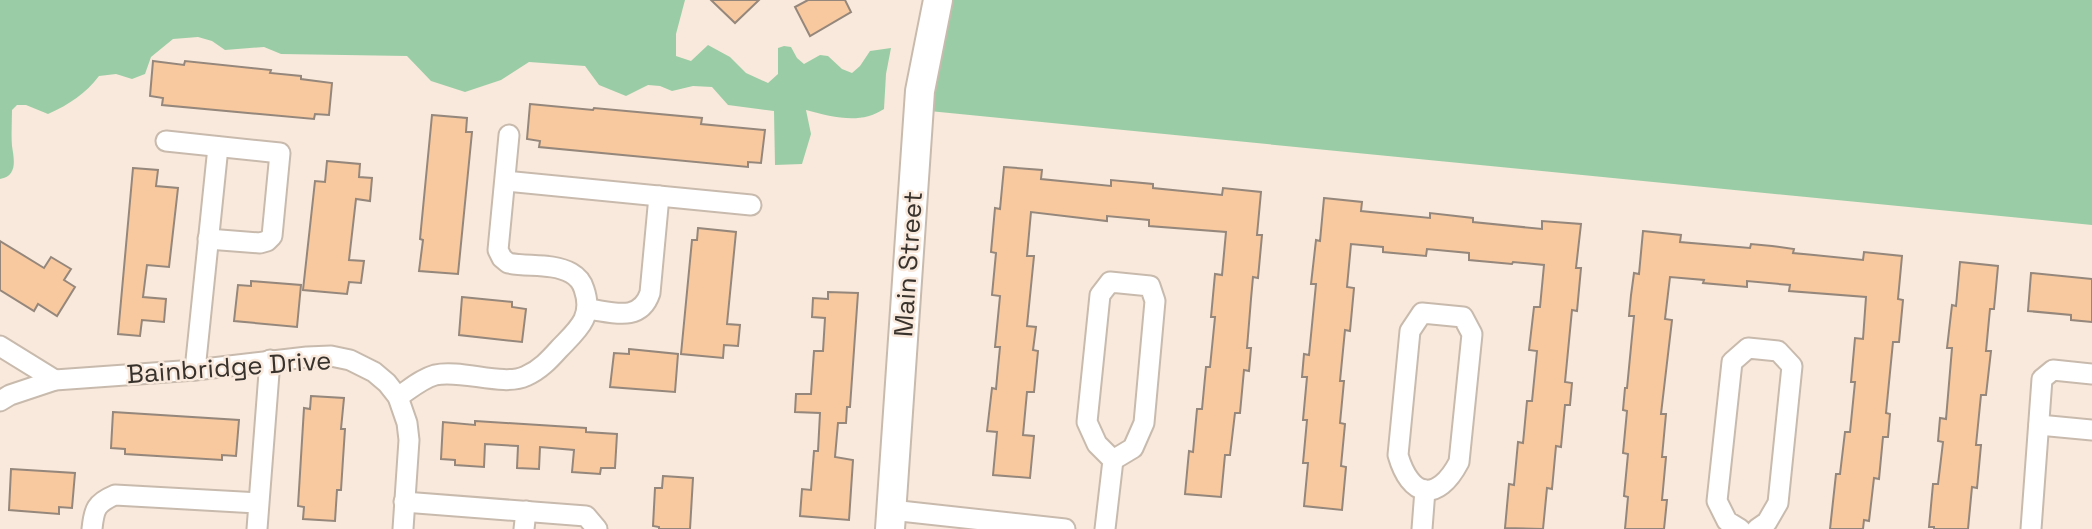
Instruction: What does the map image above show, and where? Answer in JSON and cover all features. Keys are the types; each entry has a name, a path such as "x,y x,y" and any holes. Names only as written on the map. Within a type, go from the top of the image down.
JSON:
{"main road":[{"name":"Main Street","path":"890,519 920,91 938,0"}],"street":[{"path":"398,397 421,381 435,376 451,374 514,380 526,376 553,358 576,334 588,309 583,284 569,271 518,265 502,258 498,250 509,135"},
{"path":"166,141 280,153 272,236 260,243 208,239"},
{"path":"195,370 218,147"},
{"path":"506,181 751,205"},
{"path":"588,309 629,313 639,310 646,303 650,293 659,196"},
{"path":"1110,282 1150,286 1155,301 1144,423 1133,448 1113,460 1097,444 1087,422 1100,295 1110,282"},
{"path":"1422,313 1464,317 1472,334 1458,462 1450,478 1436,489 1425,490 1415,487 1403,472 1398,454 1410,331 1422,313"},
{"path":"0,346 55,380"},
{"path":"1740,529 1727,521 1717,501 1732,362 1748,348 1778,351 1792,366 1778,503 1767,522 1757,529"},
{"name":"Bainbridge Drive","path":"0,401 55,380 195,370 270,360 331,356 350,360 374,372 398,397 407,423 409,440 402,529"},
{"path":"257,529 270,360"},
{"path":"2031,529 2042,379 2053,370 2092,374"},
{"path":"2039,425 2092,430"},
{"path":"1105,529 1113,460"},
{"path":"1422,529 1425,490"},
{"path":"92,529 94,513 101,501 114,495 258,503"},
{"path":"404,502 525,520 586,516 597,529"},
{"path":"890,519 1065,529"}],"green space":[{"path":"0,0 685,0 676,34 676,56 691,61 708,45 730,57 746,73 768,83 778,74 778,48 784,46 791,47 804,64 820,55 828,56 842,69 852,73 870,51 891,48 884,109 856,118 836,117 806,110 811,134 802,164 775,165 774,111 728,105 712,87 693,86 672,91 648,85 626,96 599,85 585,66 529,62 501,80 465,92 431,81 407,56 281,54 264,47 225,50 212,41 198,37 173,39 151,57 145,74 132,79 116,74 99,76 76,98 48,114 26,105 17,105 12,110 14,166 10,174 0,179"},
{"path":"938,0 2092,0 2092,225 919,110"}],"building":[{"path":"711,0 759,0 735,23"},
{"path":"808,0 845,0 851,12 810,36 795,7"},
{"path":"153,61 184,65 185,61 271,70 270,73 332,83 329,115 315,114 314,119 162,105 163,98 150,96"},
{"path":"530,104 702,118 701,124 765,130 761,163 748,162 748,167 539,147 540,141 527,139"},
{"path":"432,115 467,118 466,132 472,132 458,274 419,271"},
{"path":"327,161 360,164 359,177 372,178 370,201 356,199 349,260 364,261 361,283 349,282 347,294 303,290 315,181 325,182"},
{"path":"1004,167 1042,170 1041,179 1111,186 1111,180 1153,184 1153,188 1222,195 1223,188 1261,192 1257,235 1262,235 1258,278 1253,277 1247,348 1251,348 1249,371 1244,370 1240,413 1235,413 1230,455 1225,455 1221,497 1185,494 1197,409 1202,409 1206,367 1210,367 1215,317 1211,317 1215,274 1222,275 1226,232 1149,226 1149,220 1107,216 1107,221 1031,212 1027,256 1034,256 1027,326 1036,327 1033,350 1038,351 1034,392 1027,392 1023,435 1034,436 1030,478 993,475 997,432 987,431 992,388 996,389 1000,347 995,347 1000,296 992,295 996,253 991,252 995,208 1000,209"},
{"path":"133,168 158,170 156,186 178,188 169,267 147,265 143,297 166,299 164,322 142,320 140,336 118,334"},
{"path":"1324,198 1362,202 1361,211 1430,218 1430,213 1473,218 1473,222 1542,229 1542,221 1581,224 1576,268 1581,268 1577,311 1572,310 1565,382 1572,383 1570,405 1565,405 1561,447 1556,446 1552,489 1547,488 1543,529 1505,528 1509,484 1514,485 1518,442 1523,443 1527,401 1532,401 1537,351 1529,350 1534,307 1540,307 1544,265 1469,260 1469,253 1427,249 1426,256 1383,252 1383,247 1351,244 1347,287 1354,288 1350,331 1345,330 1340,381 1344,381 1340,423 1345,424 1341,466 1346,467 1342,510 1304,506 1308,463 1303,463 1307,420 1303,420 1307,377 1302,377 1304,354 1309,355 1316,284 1311,284 1316,240 1320,241"},
{"path":"698,228 736,232 727,324 740,325 738,346 724,345 723,358 681,354 692,240 697,240"},
{"path":"1643,231 1681,235 1680,242 1750,248 1751,244 1772,246 1794,249 1793,253 1863,260 1864,252 1902,256 1898,299 1903,300 1899,342 1893,342 1886,413 1890,414 1888,437 1883,437 1879,479 1874,478 1869,521 1864,520 1863,529 1830,529 1836,474 1840,474 1845,432 1850,432 1855,382 1851,382 1855,338 1863,339 1866,297 1789,291 1790,285 1747,281 1747,287 1670,277 1665,319 1672,320 1661,414 1666,414 1662,457 1666,457 1662,500 1667,500 1664,529 1625,529 1628,497 1624,496 1628,454 1623,453 1627,411 1623,410 1634,316 1629,316 1631,295 1634,273 1639,274"},
{"path":"0,241 44,268 51,257 71,269 64,280 75,287 57,316 38,304 34,311 0,290"},
{"path":"1960,262 1998,266 1986,351 1991,351 1986,395 1981,395 1976,445 1981,445 1977,488 1972,487 1968,529 1934,529 1929,527 1933,484 1938,484 1943,442 1938,441 1940,418 1946,419 1952,348 1947,348 1952,305 1956,306"},
{"path":"2031,273 2092,279 2092,322 2071,320 2071,315 2028,311"},
{"path":"251,281 301,285 297,327 234,321 238,285 251,286"},
{"path":"828,292 858,293 850,407 847,407 846,423 838,423 835,457 853,460 849,520 800,516 802,489 811,490 814,451 818,451 820,413 795,412 796,394 811,394 814,351 823,351 825,318 812,317 813,298 828,299"},
{"path":"462,297 512,302 512,307 526,309 522,342 459,335"},
{"path":"629,349 678,354 675,392 610,387 614,353 629,354"},
{"path":"311,396 344,398 341,490 337,490 335,521 303,519 304,507 298,506 304,408 310,409"},
{"path":"113,412 239,420 236,456 222,455 222,460 125,454 125,449 111,448"},
{"path":"475,421 586,428 586,432 617,434 615,468 601,468 600,474 572,472 574,450 540,447 539,469 517,468 518,446 485,444 484,467 455,465 455,460 441,459 443,422 475,425"},
{"path":"11,469 75,473 72,508 59,507 59,514 9,510"},
{"path":"663,476 693,478 690,529 659,529 653,526 655,488 662,488"}]}
